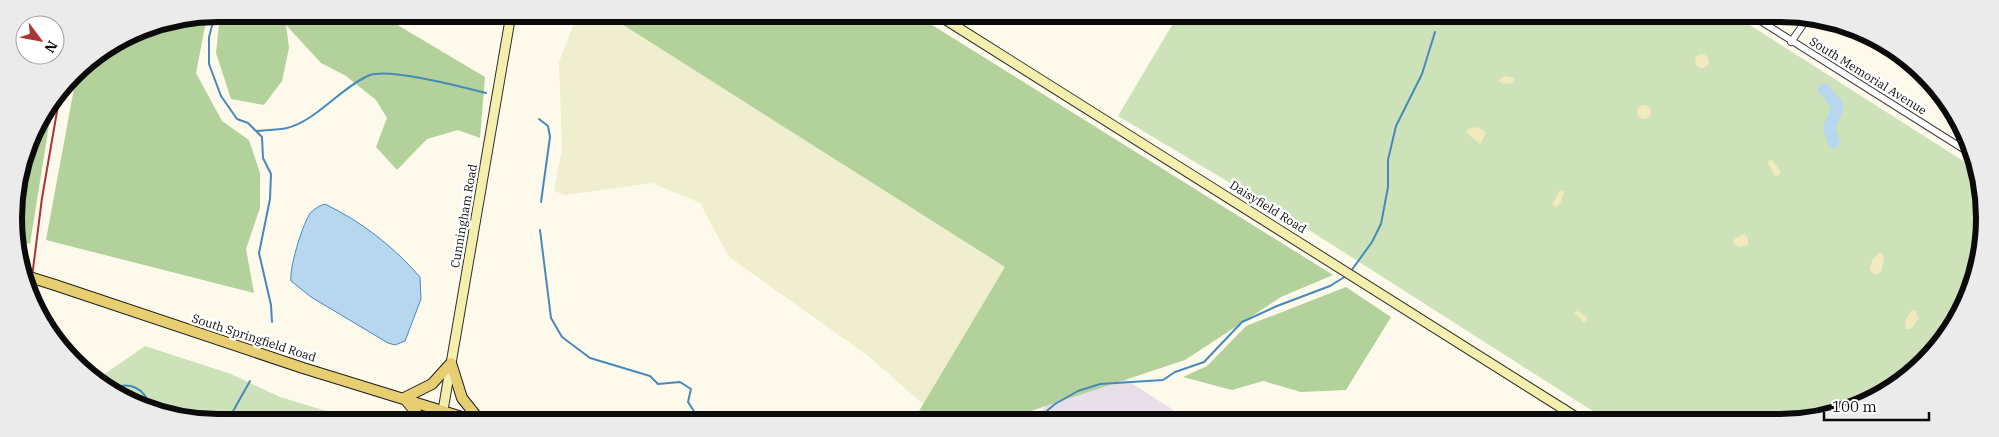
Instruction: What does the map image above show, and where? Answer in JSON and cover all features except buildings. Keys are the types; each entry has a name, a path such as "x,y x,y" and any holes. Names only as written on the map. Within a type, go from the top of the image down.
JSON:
{"main road":[{"name":"South Springfield Road","path":"32,278 303,368 455,414"},
{"path":"417,414 404,398 432,384 451,364 462,398 474,414"}],"street":[{"name":"Cunningham Road","path":"442,414 510,22"},
{"name":"Daisyfield Road","path":"951,22 1572,414"},
{"name":"South Memorial Avenue","path":"1761,22 1964,150"},
{"path":"1791,42 1803,24"},
{"path":"1561,414 1564,409"}],"shaded area":[{"path":"1080,350 1180,414 1040,414"}],"green space":[{"path":"219,22 392,22 485,77 480,138 458,130 427,139 397,170 376,147 387,118 376,100 346,76 321,63 286,25 289,48 282,81 264,105 231,99 216,53"},
{"path":"575,22 619,22 1005,267 923,404 867,355 729,257 700,203 652,183 565,195 554,191 562,149 559,62"},
{"path":"619,22 927,22 1333,275 1281,297 1185,360 1022,414 924,414 919,411 1005,267"},
{"path":"1174,22 1745,22 1969,165 1976,206 1973,257 1962,294 1950,316 1928,348 1900,374 1856,400 1819,411 1793,414 1597,414 1309,230 1118,116"},
{"path":"206,23 196,73 222,121 249,140 260,173 260,208 246,249 254,293 46,240 75,85 99,63 143,37 180,26"},
{"path":"50,119 30,244 24,242 22,218 26,180 37,143"},
{"path":"1346,287 1391,317 1346,390 1301,392 1263,381 1232,390 1183,377 1207,366 1246,326"},
{"path":"145,346 231,374 280,397 336,414 206,414 180,411 143,400 102,376"}],"sand":[{"path":"1699,54 1705,54 1709,61 1705,68 1699,68 1695,64 1695,58"},
{"path":"1504,76 1515,78 1513,83 1504,84 1498,81"},
{"path":"1644,105 1649,107 1651,112 1649,117 1644,119 1639,117 1637,112 1639,107"},
{"path":"1478,127 1486,133 1480,144 1466,132 1468,129"},
{"path":"1769,160 1773,161 1781,172 1779,175 1775,176 1768,164"},
{"path":"1560,190 1564,191 1561,203 1556,207 1552,205"},
{"path":"1743,234 1748,237 1748,244 1740,247 1734,244 1733,240"},
{"path":"1879,253 1883,254 1884,260 1881,272 1875,275 1870,270 1872,260"},
{"path":"1912,310 1915,310 1919,318 1911,329 1906,329 1905,321"},
{"path":"1578,311 1587,317 1587,321 1583,322 1574,312"}],"water":[{"path":"325,204 352,219 388,245 420,277 421,299 405,341 395,345 388,343 311,297 291,281 294,258 306,221 312,211"}],"waterway":[{"path":"213,22 209,37 209,64 221,96 237,119 248,123 262,137 263,158 271,174 270,199 259,253 271,305 272,322"},
{"path":"1351,271 1372,242 1381,224 1388,187 1388,160 1396,126 1422,74 1435,32"},
{"path":"256,131 283,129 298,124 359,80 370,75 393,74 409,76 486,93"},
{"path":"1824,89 1838,106 1829,128 1834,142"},
{"path":"539,119 548,126 550,137 541,202"},
{"path":"540,230 551,318 562,337 590,358 650,376 658,384 680,382 691,389 688,402 696,414"},
{"path":"1043,414 1055,404 1078,391 1100,384 1163,380 1175,372 1204,362 1242,322 1277,306 1330,286 1346,276"},
{"path":"231,414 250,381"},
{"path":"118,387 129,386 135,388 145,395 148,402"}],"railway":[{"path":"32,278 42,198 58,107"}]}
